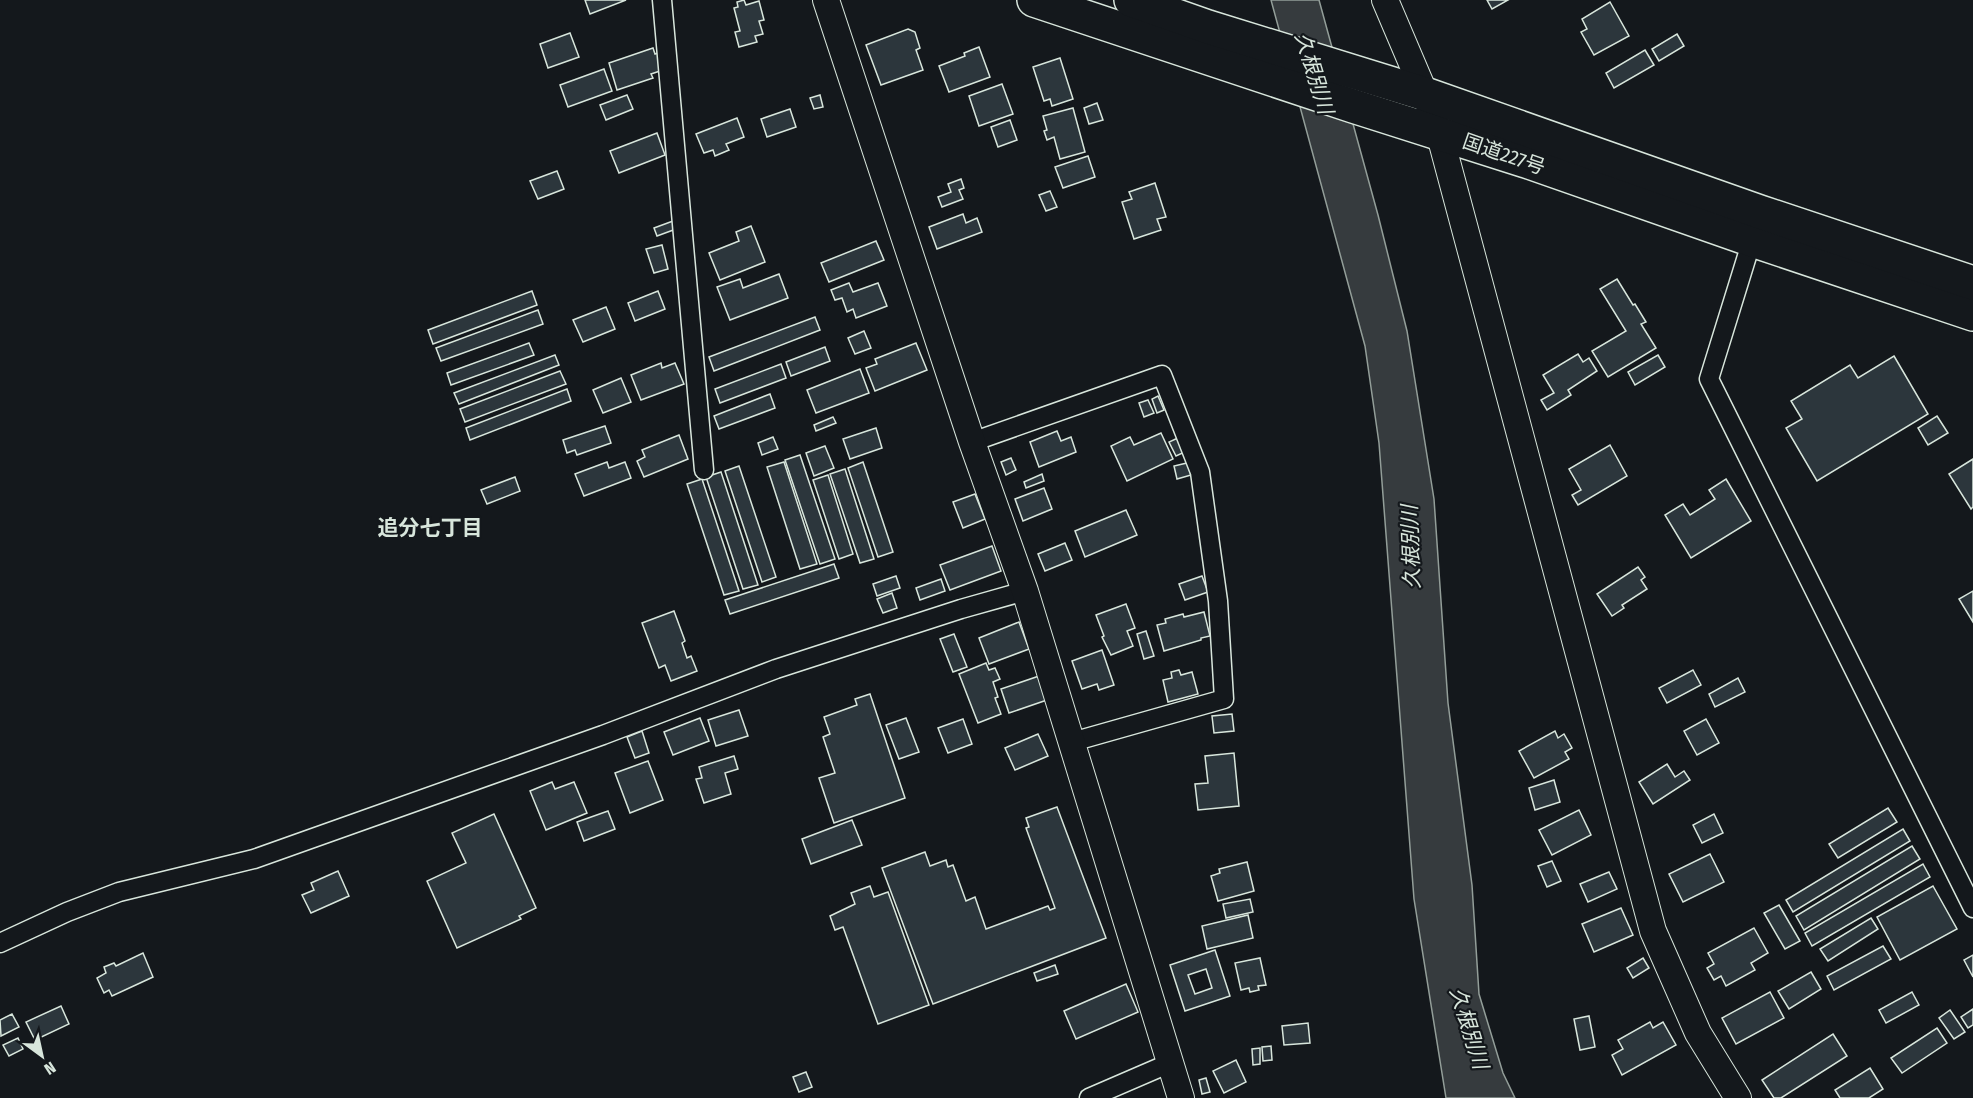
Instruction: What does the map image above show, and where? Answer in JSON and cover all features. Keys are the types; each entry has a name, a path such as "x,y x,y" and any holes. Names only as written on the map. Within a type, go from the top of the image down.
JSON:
{"highway":[{"name":"国道227号","path":"1034,0 1439,132 1973,314"},
{"name":"国道227号","path":"1131,0 1425,94 1760,212 1973,283"}],"street":[{"path":"662,0 704,470"},
{"path":"826,0 972,442 1025,591 1181,1098"},
{"path":"1385,0 1439,132 1653,931 1698,1033 1738,1098"},
{"path":"1752,240 1709,379 1973,908"},
{"path":"972,442 1162,375 1200,472 1218,601 1224,699 1072,742"},
{"path":"0,943 67,912 119,892 254,859 603,735 776,669 960,609 1025,591"},
{"path":"1089,1098 1170,1063"}],"water":[{"name":"久根別川","path":"1271,0 1319,0 1407,331 1434,499 1448,703 1472,885 1479,994 1503,1073 1515,1098 1446,1098 1414,899 1379,443 1365,346"}],"building":[{"path":"585,0 626,0 590,14"},
{"path":"744,0 746,5 759,1 764,20 759,21 763,34 755,36 757,42 739,47 735,32 740,31 734,8 738,7 737,2"},
{"path":"1487,0 1508,0 1492,9"},
{"path":"1610,2 1629,36 1594,55 1581,32 1587,29 1582,19"},
{"path":"908,29 915,32 920,48 916,50 923,70 881,85 866,45"},
{"path":"570,33 579,57 548,68 540,44"},
{"path":"1677,34 1684,46 1659,61 1652,49"},
{"path":"979,47 990,77 949,92 939,66 965,56 964,53"},
{"path":"653,48 655,54 658,53 663,70 651,74 653,78 617,90 609,63"},
{"path":"1645,50 1654,65 1614,88 1606,73"},
{"path":"1060,58 1073,99 1052,106 1050,99 1044,101 1033,67"},
{"path":"604,69 612,91 568,107 560,85"},
{"path":"1002,84 1013,114 979,126 969,96"},
{"path":"627,95 633,109 606,120 600,105"},
{"path":"820,95 823,107 814,109 810,98"},
{"path":"1097,103 1103,120 1089,124 1084,108"},
{"path":"1073,108 1085,152 1060,159 1054,137 1047,140 1043,116"},
{"path":"790,109 796,127 767,137 761,119"},
{"path":"737,118 744,137 726,144 729,150 715,156 713,150 704,153 696,134"},
{"path":"1010,120 1017,140 998,147 991,127"},
{"path":"657,133 665,155 619,173 610,151"},
{"path":"1088,156 1095,177 1063,188 1055,167"},
{"path":"557,171 564,189 538,199 530,181"},
{"path":"961,179 964,188 959,190 963,199 942,207 938,197 951,192 948,184"},
{"path":"1155,183 1166,217 1157,219 1161,230 1134,239 1122,202 1132,199 1129,192"},
{"path":"1050,191 1057,207 1046,211 1039,195"},
{"path":"963,214 966,223 977,218 982,232 937,249 929,227"},
{"path":"673,221 676,229 657,236 654,228"},
{"path":"751,226 765,262 720,280 709,253 739,241 736,232"},
{"path":"876,241 884,260 829,282 821,263"},
{"path":"662,245 668,269 654,273 646,249"},
{"path":"779,274 788,298 730,320 717,287 740,279 743,288"},
{"path":"1617,279 1646,322 1641,324 1656,348 1608,377 1592,351 1626,331 1600,289"},
{"path":"849,283 853,292 878,283 887,306 856,318 853,309 847,312 842,298 835,300 831,290"},
{"path":"532,291 537,305 433,344 428,330"},
{"path":"658,291 665,309 635,321 628,303"},
{"path":"606,307 615,329 583,342 573,320"},
{"path":"538,310 543,324 441,361 436,348"},
{"path":"815,317 820,330 714,371 709,357"},
{"path":"864,331 871,348 855,354 848,338"},
{"path":"529,343 534,355 451,385 447,373"},
{"path":"916,343 927,370 875,391 866,368 877,364 875,359"},
{"path":"825,347 830,361 791,376 786,362"},
{"path":"1578,354 1583,362 1589,358 1597,371 1568,390 1571,395 1547,410 1541,400 1554,393 1543,375"},
{"path":"555,355 559,365 459,404 454,393"},
{"path":"1658,355 1665,367 1635,385 1628,372"},
{"path":"1894,356 1928,414 1817,481 1786,428 1802,419 1791,401 1850,365 1858,378"},
{"path":"661,363 662,368 675,363 684,384 641,400 631,375"},
{"path":"781,364 786,378 720,403 715,389"},
{"path":"860,369 869,393 816,413 807,390"},
{"path":"560,371 566,384 465,422 460,409"},
{"path":"621,378 631,402 603,413 593,390"},
{"path":"567,389 571,401 470,440 466,428"},
{"path":"770,394 775,408 719,429 714,416"},
{"path":"1158,396 1164,410 1157,413 1152,399"},
{"path":"1148,400 1154,413 1144,417 1139,403"},
{"path":"1937,416 1948,433 1928,445 1918,428"},
{"path":"833,417 836,423 816,431 814,425"},
{"path":"605,426 611,443 577,455 575,450 567,453 563,440"},
{"path":"876,428 882,448 850,459 843,439"},
{"path":"1057,431 1061,441 1071,437 1076,452 1039,467 1030,442"},
{"path":"1161,433 1173,459 1127,481 1111,446 1130,437 1134,445"},
{"path":"679,435 688,459 644,477 637,461 645,457 642,450"},
{"path":"773,437 778,449 762,455 758,443"},
{"path":"1180,437 1187,451 1176,456 1169,442"},
{"path":"1610,445 1627,476 1578,505 1572,495 1581,490 1569,469"},
{"path":"825,446 834,468 814,476 806,453"},
{"path":"800,455 835,559 820,564 785,460"},
{"path":"1011,458 1016,470 1006,475 1001,462"},
{"path":"1973,459 1973,507 1971,509 1949,474"},
{"path":"607,462 609,468 625,462 631,478 584,496 575,474"},
{"path":"784,462 817,564 800,569 767,467"},
{"path":"863,462 893,552 878,557 848,468"},
{"path":"1187,463 1191,475 1177,479 1174,466"},
{"path":"739,466 776,577 762,582 725,471"},
{"path":"845,469 874,559 860,563 830,474"},
{"path":"721,472 758,585 743,589 706,477"},
{"path":"1042,474 1044,481 1026,488 1024,482"},
{"path":"828,475 853,554 839,559 813,480"},
{"path":"515,477 520,491 487,504 481,490"},
{"path":"702,479 739,591 724,595 687,484"},
{"path":"1726,479 1751,521 1691,558 1665,515 1683,504 1690,515 1715,499 1709,490"},
{"path":"1044,488 1052,509 1023,521 1015,499"},
{"path":"975,494 985,519 963,528 953,502"},
{"path":"1126,510 1137,535 1085,557 1075,531"},
{"path":"1065,543 1072,560 1045,571 1038,554"},
{"path":"992,546 1001,571 950,590 940,565"},
{"path":"834,564 839,578 730,614 725,600"},
{"path":"1638,567 1645,577 1641,580 1647,589 1622,605 1624,608 1612,616 1597,594"},
{"path":"896,576 900,588 877,596 873,584"},
{"path":"1202,576 1208,592 1185,600 1179,584"},
{"path":"941,579 945,591 920,600 916,588"},
{"path":"1973,591 1973,622 1959,599"},
{"path":"892,593 897,608 883,613 877,599"},
{"path":"1126,604 1135,628 1127,631 1133,646 1111,655 1102,637 1104,636 1096,615"},
{"path":"674,611 685,641 682,643 687,658 691,656 697,671 671,681 665,665 659,668 642,623"},
{"path":"1204,612 1210,636 1164,651 1157,625 1166,623 1165,619 1183,614 1184,617"},
{"path":"1019,622 1029,649 989,664 979,638"},
{"path":"1146,631 1154,656 1144,659 1137,634"},
{"path":"954,634 967,667 953,672 940,639"},
{"path":"1102,650 1114,685 1099,690 1097,684 1082,689 1072,661"},
{"path":"986,663 989,670 995,668 1000,679 993,682 998,697 995,698 1001,714 978,723 959,674"},
{"path":"1179,670 1181,675 1192,672 1198,694 1168,702 1163,680 1172,678 1171,672"},
{"path":"1693,670 1701,685 1667,703 1659,688"},
{"path":"1039,676 1047,700 1009,713 1001,689"},
{"path":"1738,678 1745,692 1715,707 1709,694"},
{"path":"870,694 905,798 834,823 819,778 835,773 823,737 830,734 824,717 857,705 855,699"},
{"path":"739,710 748,736 716,746 708,720"},
{"path":"1232,714 1234,731 1214,733 1212,716"},
{"path":"700,718 709,741 673,755 664,732"},
{"path":"906,718 919,752 899,759 886,725"},
{"path":"963,719 972,744 948,753 938,728"},
{"path":"1706,719 1719,743 1697,755 1684,731"},
{"path":"642,731 649,753 635,758 627,737"},
{"path":"1555,731 1558,738 1564,734 1572,748 1565,752 1569,759 1534,778 1519,751"},
{"path":"1038,734 1048,756 1015,770 1005,748"},
{"path":"1234,753 1239,806 1198,810 1195,784 1208,783 1205,756"},
{"path":"734,756 738,769 725,773 731,794 704,803 696,779 702,778 699,767"},
{"path":"648,761 663,800 630,813 615,773"},
{"path":"1667,764 1675,777 1684,771 1690,780 1653,804 1639,782"},
{"path":"1554,780 1560,802 1535,810 1529,788"},
{"path":"552,782 555,789 574,782 587,813 546,830 530,791"},
{"path":"1057,807 1106,938 933,1004 882,868 925,852 930,866 946,860 948,867 953,865 966,901 975,897 986,929 1048,906 1050,910 1055,908 1026,828 1029,827 1026,818"},
{"path":"1888,808 1897,822 1838,858 1829,844"},
{"path":"1579,810 1591,835 1552,855 1539,830"},
{"path":"608,811 615,829 584,841 577,822"},
{"path":"494,814 536,908 519,916 521,919 457,948 427,881 466,863 452,833"},
{"path":"1714,814 1723,833 1702,843 1693,825"},
{"path":"852,820 862,845 811,864 802,839"},
{"path":"1903,829 1910,841 1793,912 1786,900"},
{"path":"1912,846 1920,859 1804,930 1796,916"},
{"path":"1710,854 1724,882 1683,902 1669,874"},
{"path":"1552,861 1561,881 1547,887 1538,866"},
{"path":"1247,862 1254,891 1218,901 1211,876 1220,873 1219,869"},
{"path":"1923,864 1930,877 1812,946 1805,933"},
{"path":"338,871 349,896 311,913 302,895 314,890 311,883"},
{"path":"1609,872 1617,889 1588,902 1580,884"},
{"path":"870,886 874,897 888,892 929,1005 878,1024 843,927 835,930 830,916 855,904 851,893"},
{"path":"1933,886 1957,929 1900,960 1877,917"},
{"path":"1250,899 1253,912 1226,918 1223,904"},
{"path":"1779,905 1800,941 1785,949 1764,913"},
{"path":"1621,908 1633,935 1594,952 1582,924"},
{"path":"1248,915 1253,938 1207,949 1202,926"},
{"path":"1871,918 1878,929 1828,961 1820,949"},
{"path":"1754,928 1768,953 1751,963 1755,970 1726,986 1721,976 1714,980 1707,968 1714,964 1708,953"},
{"path":"1883,946 1891,959 1834,990 1827,976"},
{"path":"1215,950 1230,996 1185,1011 1170,965","holes":["1206,969 1212,988 1195,994 1188,975"]},
{"path":"143,953 153,977 112,996 109,990 104,993 97,978 106,973 104,967 114,963 116,966"},
{"path":"1973,955 1973,977 1964,960"},
{"path":"1260,958 1266,985 1258,986 1259,990 1250,992 1249,988 1241,990 1235,963"},
{"path":"1643,958 1649,968 1633,978 1627,968"},
{"path":"1055,965 1058,974 1037,981 1034,973"},
{"path":"1811,972 1821,989 1789,1009 1778,991"},
{"path":"1126,984 1138,1012 1076,1039 1064,1011"},
{"path":"1770,992 1784,1018 1736,1044 1722,1018"},
{"path":"1912,992 1919,1005 1886,1023 1879,1010"},
{"path":"61,1006 69,1024 35,1040 26,1022"},
{"path":"1973,1009 1973,1025 1968,1028 1961,1017"},
{"path":"1950,1010 1965,1032 1954,1039 1939,1018"},
{"path":"12,1014 19,1027 1,1036 0,1020"},
{"path":"1589,1016 1595,1047 1580,1050 1574,1019"},
{"path":"1650,1022 1653,1028 1663,1022 1676,1045 1622,1075 1612,1055 1623,1049 1618,1040"},
{"path":"1308,1023 1310,1043 1284,1045 1282,1026"},
{"path":"1937,1028 1947,1043 1902,1073 1891,1058"},
{"path":"1833,1034 1847,1056 1781,1098 1774,1098 1762,1080"},
{"path":"18,1038 23,1049 9,1056 3,1045"},
{"path":"1271,1046 1272,1060 1263,1061 1262,1047"},
{"path":"1260,1048 1260,1064 1253,1065 1252,1049"},
{"path":"1236,1060 1246,1082 1224,1093 1213,1071"},
{"path":"1870,1068 1883,1089 1869,1098 1840,1098 1835,1090"},
{"path":"806,1072 812,1087 799,1092 793,1077"},
{"path":"1206,1078 1210,1092 1202,1094 1199,1080"}],"district":[{"name":"追分七丁目","path":"430,528"}]}
